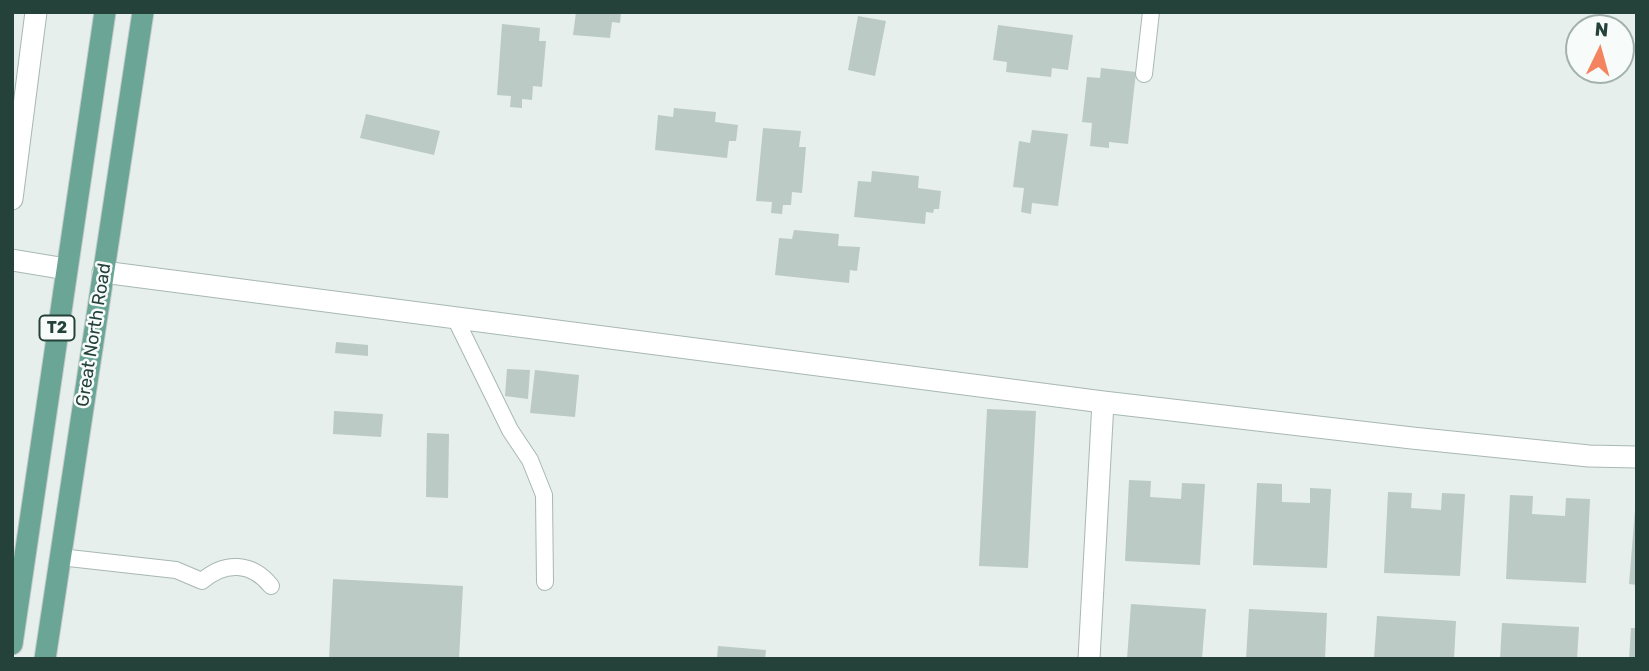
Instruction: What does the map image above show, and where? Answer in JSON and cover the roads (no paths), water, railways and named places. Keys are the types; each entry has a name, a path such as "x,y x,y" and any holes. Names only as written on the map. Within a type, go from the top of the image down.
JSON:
{"main road":[{"name":"Great North Road","path":"12,644 19,544 106,12"},
{"name":"Great North Road","path":"45,659 143,12"}],"street":[{"path":"12,199 36,12"},
{"path":"12,261 66,269"},
{"path":"103,272 1103,402 1412,438 1589,456 1637,457"},
{"path":"1089,659 1103,402"}],"lane":[{"path":"1144,74 1151,12"},
{"path":"456,320 510,430 530,460 544,495 545,582"},
{"path":"60,557 176,570 202,581 219,569 239,566 257,573 271,586"}]}
